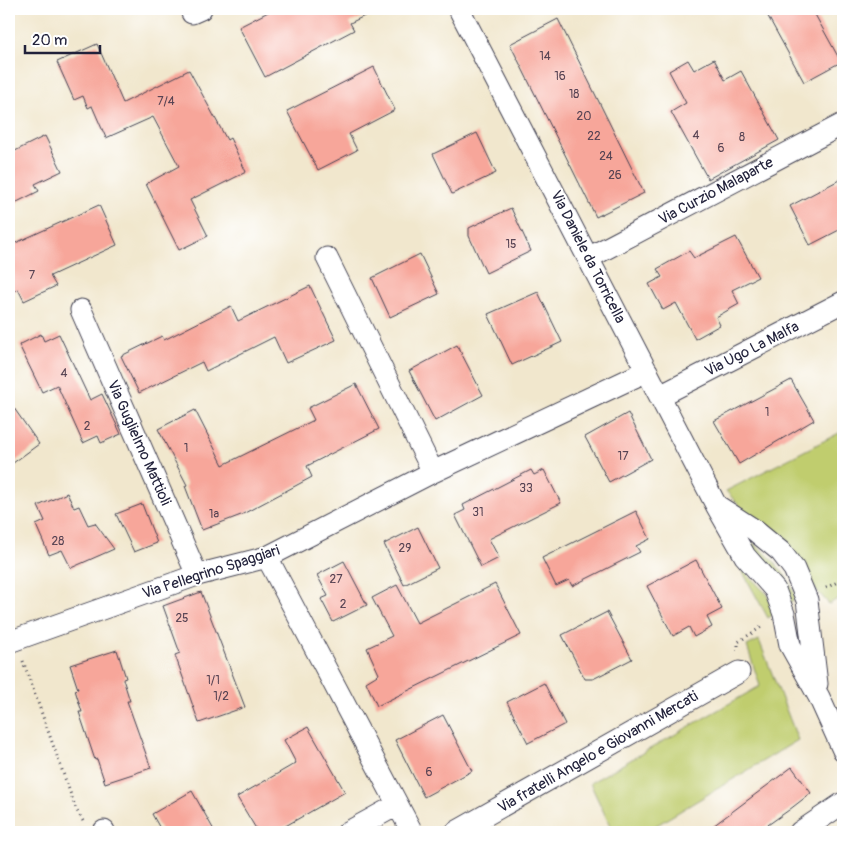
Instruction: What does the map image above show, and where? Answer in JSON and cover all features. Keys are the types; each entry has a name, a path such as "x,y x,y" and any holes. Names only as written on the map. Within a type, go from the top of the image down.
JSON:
{"street":[{"name":"Via Daniele da Torricella","path":"459,9 716,505 745,556 775,590 784,614 790,645 819,697 843,750"},
{"name":"Via Curzio Malaparte","path":"588,258 843,124"},
{"path":"327,258 433,472"},
{"name":"Via Ugo La Malfa","path":"660,396 843,302"},
{"name":"Via Guglielmo Mattioli","path":"81,310 197,575"},
{"name":"Via Pellegrino Spaggiari","path":"12,641 197,575 267,557 433,472 647,371"},
{"name":"Via Daniele da Torricella","path":"716,505 753,529 781,552 794,569 807,600 819,697"},
{"path":"267,557 396,805 412,832"},
{"name":"Via fratelli Angelo e Giovanni Mercati","path":"456,832 739,672"},
{"path":"800,832 843,803"},
{"path":"348,832 396,805"}],"path":[{"path":"818,593 843,579"},
{"path":"12,641 76,809 83,822 92,831 104,832"}],"green space":[{"path":"843,431 843,596 829,604 726,491"},
{"path":"735,530 778,566 797,598 790,602"},
{"path":"740,567 768,595 774,614 768,618"},
{"path":"759,640 798,740 652,828 653,832 613,832 590,783 760,686 747,646"}],"building":[{"path":"274,9 379,9 350,23 354,30 265,77 239,27"},
{"path":"764,9 812,9 841,62 804,82"},
{"path":"558,19 644,193 596,217 510,44"},
{"path":"97,44 123,103 189,70 227,140 230,138 246,172 190,200 208,236 179,250 146,184 179,166 153,117 106,138 92,106 88,108 83,96 74,100 57,62"},
{"path":"714,59 725,80 741,71 779,140 708,179 671,112 686,103 669,71 688,60 694,70"},
{"path":"374,67 395,110 349,134 357,150 318,170 287,111"},
{"path":"477,133 496,173 452,194 433,154"},
{"path":"45,136 62,171 35,184 39,191 9,206 9,154"},
{"path":"843,178 843,228 810,245 790,206"},
{"path":"99,205 117,245 50,276 56,286 24,301 18,289 9,293 9,246"},
{"path":"511,208 531,251 486,273 469,236 469,228"},
{"path":"736,237 758,277 732,290 739,304 716,317 720,325 695,339 676,303 663,310 649,284 662,277 657,269 689,251 694,258"},
{"path":"420,254 439,294 390,317 372,278"},
{"path":"310,286 336,340 286,363 274,337 206,371 202,362 139,393 121,356 162,336 164,340 231,306 238,321"},
{"path":"538,292 562,342 512,365 488,314"},
{"path":"41,334 44,341 59,334 90,400 102,394 121,434 101,443 98,436 83,443 57,385 42,392 19,345"},
{"path":"457,345 483,395 435,421 409,371"},
{"path":"791,380 814,420 739,464 714,421"},
{"path":"356,384 379,429 307,466 312,477 241,515 202,530 185,486 187,485 158,429 195,410 223,465 314,420 308,408"},
{"path":"9,401 39,444 9,466"},
{"path":"628,413 651,459 609,482 585,437"},
{"path":"531,470 534,475 544,470 561,503 489,539 499,558 481,567 455,515 465,510 463,505"},
{"path":"67,493 74,508 79,506 88,525 95,523 114,549 71,568 62,550 49,555 36,525 45,521 38,506"},
{"path":"142,504 157,543 134,552 116,514"},
{"path":"636,511 650,539 636,546 640,552 572,586 569,580 556,586 542,558"},
{"path":"418,527 438,568 404,585 384,544"},
{"path":"696,560 722,609 707,617 712,627 694,637 689,627 673,636 647,586"},
{"path":"344,561 367,605 333,622 321,599 328,596 317,575"},
{"path":"495,584 521,635 377,706 366,682 379,674 367,648 392,636 372,598 397,585 417,623"},
{"path":"201,592 245,707 199,723 175,655 180,653 163,606"},
{"path":"607,612 632,659 593,679 585,679 562,635"},
{"path":"117,650 126,678 123,679 130,701 127,701 151,768 105,783 79,712 82,712 75,690 78,689 70,665"},
{"path":"544,683 565,724 528,743 507,702"},
{"path":"443,715 472,771 424,797 395,740"},
{"path":"308,727 345,792 275,832 258,832 237,797 296,763 284,740"},
{"path":"792,767 811,793 789,810 758,832 705,832"},
{"path":"192,791 215,832 162,832 152,814"}]}
